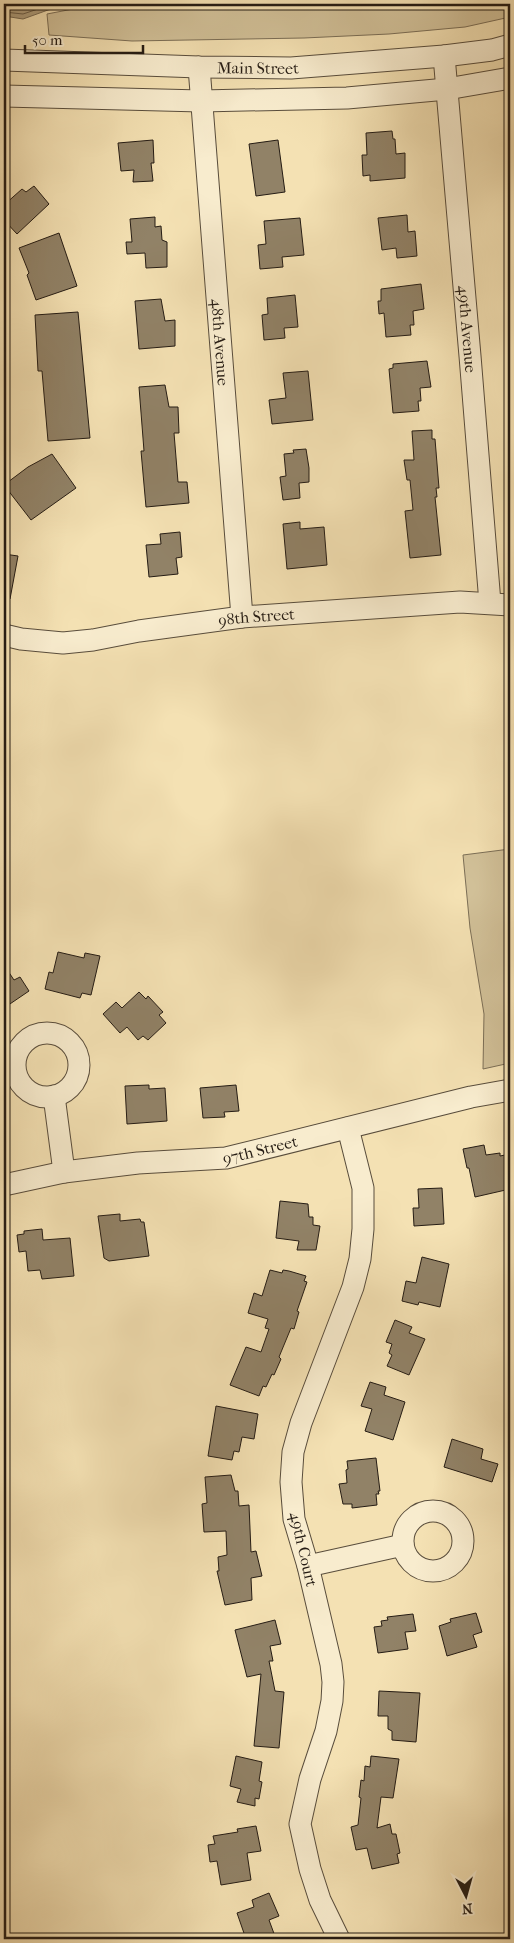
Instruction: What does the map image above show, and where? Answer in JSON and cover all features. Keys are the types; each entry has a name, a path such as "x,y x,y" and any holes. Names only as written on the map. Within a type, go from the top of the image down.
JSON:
{"street":[{"name":"Main Street","path":"4,60 199,67 291,68 444,56 492,50 510,45"},
{"name":"49th Avenue","path":"444,56 500,604"},
{"name":"48th Avenue","path":"199,67 242,617"},
{"path":"4,96 201,102 346,98 447,89 510,78"},
{"name":"98th Street","path":"4,635 21,639 63,643 242,617 460,602 500,604"},
{"name":"97th Street","path":"4,1184 64,1172 138,1163 226,1158 471,1097 510,1090"},
{"path":"54,1096 64,1172"},
{"name":"49th Court","path":"339,1939 320,1900 304,1846 300,1824 310,1779 326,1731 332,1702 331,1664 308,1566 294,1519 291,1482 293,1452 310,1396 353,1287 360,1259 363,1229 362,1188 348,1128"},
{"path":"308,1566 403,1545"}],"shaded area":[{"path":"99,4 510,4 510,17 465,27 389,34 304,38 132,41 49,35 47,14"},
{"path":"510,849 510,1063 483,1069 484,1014 470,928 463,855"}],"water":[{"path":"4,4 76,4 48,10 23,19 4,16"}],"building":[{"path":"392,131 393,139 395,139 396,154 405,153 405,178 370,181 370,175 363,176 362,155 367,155 366,133"},
{"path":"153,140 154,163 151,163 153,181 133,182 134,170 121,171 118,143"},
{"path":"278,140 285,192 256,196 249,144"},
{"path":"34,186 49,204 17,234 4,220 4,205 22,189 26,192"},
{"path":"407,215 408,232 415,231 417,256 397,258 396,248 382,250 378,218"},
{"path":"155,217 155,227 161,226 162,240 167,242 167,267 146,268 145,253 127,254 126,242 132,242 130,219"},
{"path":"300,218 304,255 282,257 283,267 260,269 258,245 266,244 264,221"},
{"path":"59,233 77,286 36,300 27,275 29,273 19,248"},
{"path":"421,284 424,309 413,311 414,325 410,325 411,335 386,337 384,313 379,314 378,301 381,301 381,289"},
{"path":"295,295 298,327 284,328 285,338 264,340 262,315 268,314 267,298"},
{"path":"161,299 165,321 175,320 175,346 139,349 135,301"},
{"path":"78,312 90,438 48,441 42,371 38,371 35,315"},
{"path":"427,361 431,387 420,388 421,401 418,401 419,411 393,413 389,369 393,368 393,364"},
{"path":"308,371 313,420 272,424 269,400 286,398 283,373"},
{"path":"165,385 169,407 178,407 179,433 174,433 178,482 187,482 189,503 146,507 141,451 144,451 139,387"},
{"path":"432,430 432,439 435,439 439,488 436,488 437,497 435,497 441,555 410,558 405,511 413,510 410,480 407,480 404,460 414,460 412,431"},
{"path":"306,449 309,482 299,483 300,498 283,500 280,477 286,476 284,454 294,453 293,450"},
{"path":"52,454 76,488 31,520 4,485 28,467"},
{"path":"300,522 300,529 324,527 327,565 287,569 283,524"},
{"path":"180,532 182,557 176,558 178,574 149,577 146,545 161,544 160,534"},
{"path":"4,554 18,556 10,599 4,599"},
{"path":"58,952 84,958 85,953 100,956 91,995 82,993 80,998 45,989 49,972 53,973"},
{"path":"4,965 14,980 20,977 29,991 4,1008"},
{"path":"139,992 146,999 148,996 163,1012 159,1015 166,1023 148,1040 143,1036 138,1040 127,1027 120,1033 103,1014 116,1002 122,1008"},
{"path":"149,1085 149,1089 165,1088 167,1121 127,1124 125,1086"},
{"path":"236,1085 239,1111 224,1112 225,1117 203,1118 200,1088"},
{"path":"484,1145 486,1155 500,1153 500,1156 510,1154 510,1189 475,1197 463,1149"},
{"path":"442,1188 444,1224 414,1226 413,1208 419,1208 418,1189"},
{"path":"280,1201 308,1204 309,1217 313,1217 313,1225 320,1226 316,1250 297,1250 299,1241 276,1238"},
{"path":"120,1214 120,1221 140,1219 141,1222 144,1222 149,1256 109,1261 104,1258 98,1216"},
{"path":"42,1229 43,1240 70,1238 74,1276 42,1279 40,1270 28,1271 26,1251 19,1252 17,1235 24,1234 24,1231"},
{"path":"422,1257 449,1264 440,1307 419,1302 418,1305 402,1301 406,1281 416,1283"},
{"path":"270,1270 282,1273 283,1270 289,1271 306,1276 304,1281 307,1282 297,1311 299,1312 294,1329 291,1328 274,1375 272,1374 266,1387 263,1386 259,1396 230,1385 246,1347 261,1352 269,1329 265,1328 268,1319 248,1313 254,1293 262,1296"},
{"path":"395,1320 412,1327 409,1333 425,1339 409,1375 387,1366 392,1355 389,1353 392,1344 386,1342"},
{"path":"370,1382 386,1387 384,1395 405,1402 393,1440 365,1431 372,1409 361,1406"},
{"path":"216,1406 258,1414 254,1439 242,1437 239,1452 234,1451 232,1460 208,1456"},
{"path":"452,1439 483,1449 481,1459 498,1464 492,1482 444,1467"},
{"path":"376,1458 380,1491 378,1491 379,1494 376,1494 377,1505 352,1508 352,1504 343,1504 339,1484 347,1483 347,1461"},
{"path":"231,1475 235,1491 238,1491 239,1506 249,1505 251,1552 256,1551 262,1576 251,1578 252,1600 225,1605 217,1571 219,1571 218,1557 227,1555 226,1531 204,1532 202,1504 207,1503 205,1477"},
{"path":"476,1613 482,1632 473,1635 477,1647 447,1656 439,1626 451,1622 450,1619"},
{"path":"413,1614 416,1631 405,1632 408,1649 378,1653 374,1627 382,1626 381,1621 388,1620 387,1617"},
{"path":"275,1620 281,1644 270,1646 273,1661 269,1661 275,1691 284,1692 279,1748 254,1746 261,1674 247,1677 235,1630"},
{"path":"379,1691 420,1693 416,1742 392,1740 392,1731 388,1729 388,1716 378,1716"},
{"path":"236,1756 262,1762 259,1781 262,1782 259,1799 255,1798 255,1806 237,1802 241,1789 230,1786"},
{"path":"371,1756 399,1759 393,1798 381,1797 377,1828 390,1824 392,1834 396,1834 400,1853 397,1854 399,1863 372,1869 367,1848 356,1850 351,1827 358,1825 361,1780 364,1781 365,1766 370,1767"},
{"path":"256,1826 261,1851 247,1853 251,1880 221,1885 217,1861 210,1862 208,1845 215,1844 213,1836 238,1832 237,1829"},
{"path":"269,1893 279,1916 269,1920 276,1939 246,1939 237,1913 254,1907 252,1900"}]}
